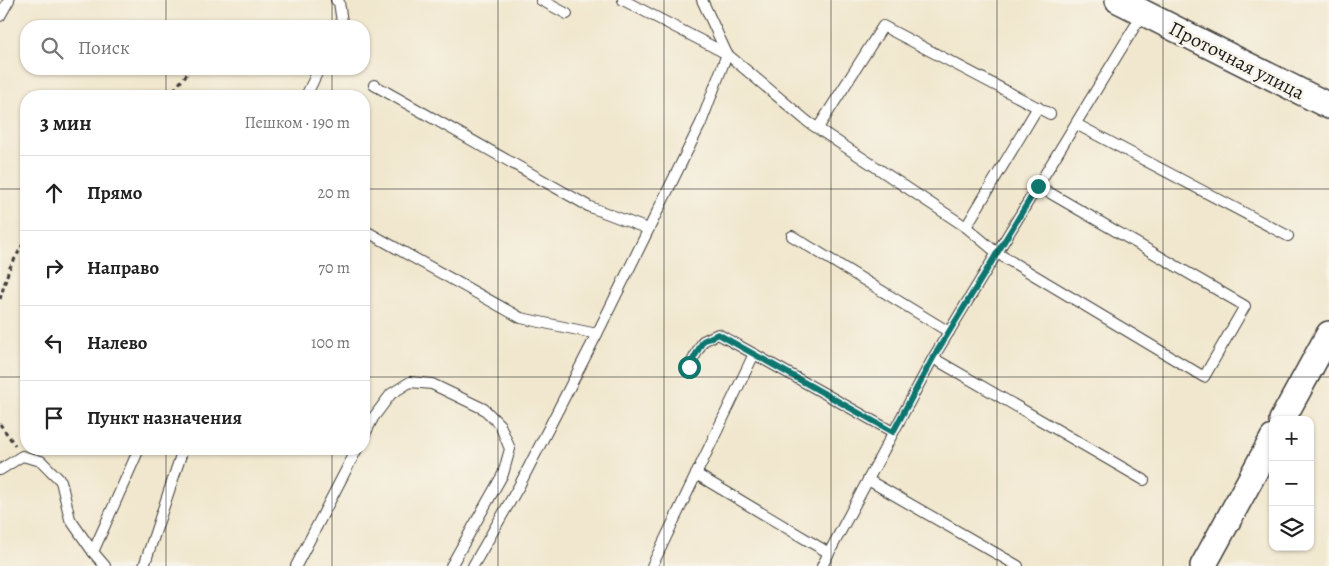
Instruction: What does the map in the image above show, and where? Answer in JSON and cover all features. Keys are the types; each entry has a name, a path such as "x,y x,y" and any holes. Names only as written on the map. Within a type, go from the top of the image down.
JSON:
{"street":[{"name":"Проточная улица","path":"1118,0 1329,106"},
{"path":"1284,416 1329,334"},
{"path":"1203,566 1269,445"}],"lane":[{"path":"0,16 9,0"},
{"path":"336,0 339,2 342,20"},
{"path":"541,0 567,14"},
{"path":"623,0 727,54 808,122 966,227 997,253 1204,377 1245,306 1038,186"},
{"path":"473,566 519,486 597,334 701,123 727,54 702,0"},
{"path":"822,566 933,358 1143,13"},
{"path":"818,128 883,26 1050,114"},
{"path":"309,90 316,75"},
{"path":"374,85 590,207 648,229"},
{"path":"966,227 1038,107"},
{"path":"1076,124 1288,236"},
{"path":"370,233 521,318 597,334"},
{"path":"792,236 949,332"},
{"path":"689,367 703,341 718,334 893,432"},
{"path":"652,566 754,354"},
{"path":"933,358 1144,480"},
{"path":"370,424 391,394 410,382 432,384 484,409 500,425 510,448 503,474 450,566"},
{"path":"93,552 136,455"},
{"path":"144,566 181,455"},
{"path":"296,566 354,455"},
{"path":"0,470 22,456 41,461 61,482 70,519 105,566"},
{"path":"696,474 829,553"},
{"path":"868,480 1018,566"}],"path":[{"path":"174,90 187,75"},
{"path":"0,298 9,269 20,250"},
{"path":"0,424 20,453"}],"route":[{"path":"689,367 703,341 718,334 893,432 933,358 1038,186"}]}
